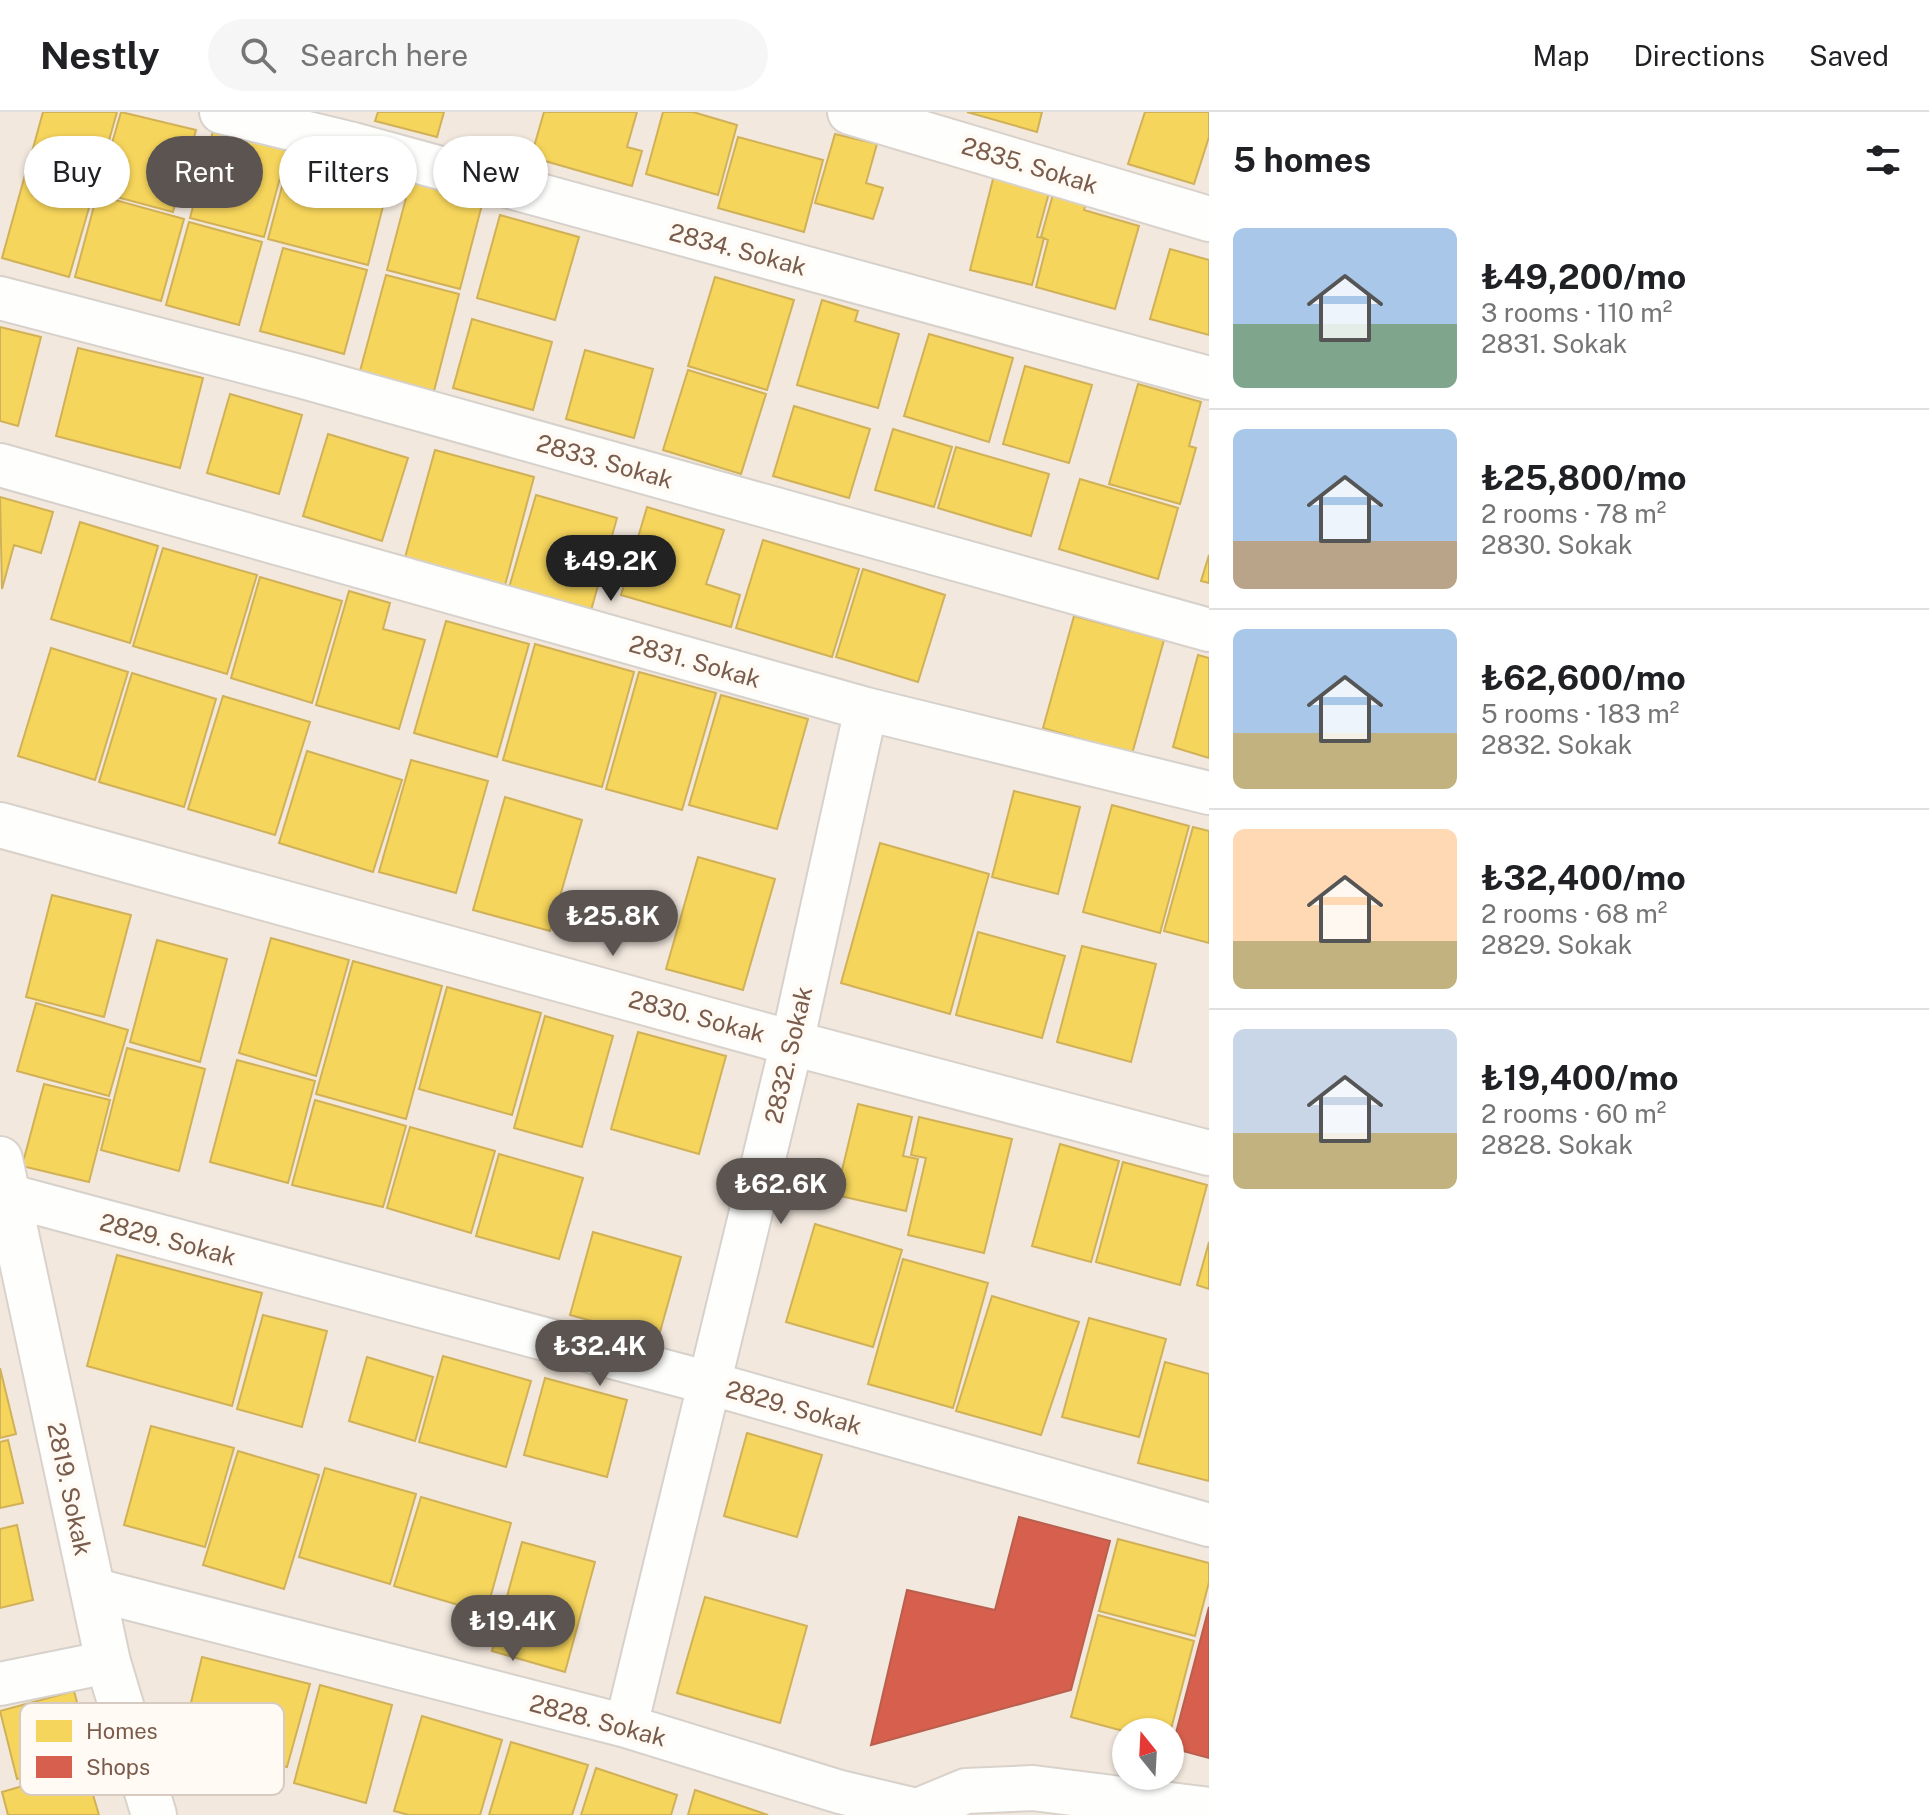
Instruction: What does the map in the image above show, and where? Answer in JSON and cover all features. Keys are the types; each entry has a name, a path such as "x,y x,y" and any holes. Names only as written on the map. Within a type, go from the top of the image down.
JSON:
{"street":[{"name":"2834. Sokak","path":"221,112 353,144 1209,378"},
{"name":"2835. Sokak","path":"856,113 1209,219"},
{"name":"2833. Sokak","path":"0,298 319,381 1209,630"},
{"name":"2831. Sokak","path":"0,465 866,709 1209,793"},
{"name":"2832. Sokak","path":"626,1726 792,1043 866,709"},
{"name":"2830. Sokak","path":"0,825 792,1043 1209,1153"},
{"name":"2829. Sokak","path":"4,1177 1209,1525"},
{"name":"2819. Sokak","path":"4,1177 108,1662 120,1703"},
{"name":"2828. Sokak","path":"92,1589 626,1726 912,1812"},
{"path":"0,1684 108,1662"},
{"path":"912,1812 966,1791 1033,1788 1199,1811"},
{"name":"2819. Sokak","path":"148,1795 154,1815"}],"shaded area":[{"path":"0,112 1209,112 1209,1815 0,1815"}],"building: Homes":[{"path":"43,112 117,112 110,136 36,136"},
{"path":"121,112 196,130 194,136 146,136 146,205 130,201 130,136 114,136"},
{"path":"378,112 444,112 437,136 375,121"},
{"path":"544,112 637,112 627,147 642,151 632,186 548,162 548,136 537,136"},
{"path":"663,112 693,112 737,125 718,195 646,174"},
{"path":"967,112 1042,112 1037,132"},
{"path":"1145,112 1209,112 1209,137 1194,184 1128,164"},
{"path":"214,127 246,136 212,136"},
{"path":"835,134 877,144 866,183 883,188 873,219 815,203"},
{"path":"738,137 823,160 804,232 718,208"},
{"path":"263,141 279,145 279,181 264,237 190,218 193,208 263,208"},
{"path":"994,175 1050,189 1037,237 1044,238 1032,285 970,270"},
{"path":"24,179 24,208 89,208 69,277 2,258"},
{"path":"417,180 433,184 433,208 481,208 460,289 387,270 403,208 417,208"},
{"path":"1054,191 1087,200 1084,210 1139,226 1115,309 1036,287 1048,240 1041,237"},
{"path":"279,198 279,208 383,208 368,265 268,239"},
{"path":"130,204 184,219 161,301 75,277 94,208 130,208"},
{"path":"500,215 579,237 555,320 477,298"},
{"path":"189,222 262,242 239,325 166,305"},
{"path":"283,248 367,270 344,354 260,331"},
{"path":"1170,249 1209,260 1209,335 1150,319"},
{"path":"386,275 459,294 434,391 360,371"},
{"path":"715,277 794,300 767,390 688,366"},
{"path":"822,300 858,311 855,321 899,334 878,408 797,385"},
{"path":"472,319 552,342 533,410 453,388"},
{"path":"0,327 41,337 18,426 0,421"},
{"path":"929,334 1013,358 989,442 904,416"},
{"path":"78,348 203,378 180,468 56,436"},
{"path":"585,350 653,369 634,438 566,419"},
{"path":"1025,366 1092,385 1069,463 1003,444"},
{"path":"688,370 766,394 741,474 663,450"},
{"path":"1138,384 1201,402 1189,446 1196,448 1180,504 1109,484"},
{"path":"230,394 302,415 279,494 207,473"},
{"path":"794,406 870,429 849,498 773,476"},
{"path":"893,429 952,447 934,507 875,490"},
{"path":"328,434 408,458 382,541 303,516"},
{"path":"956,447 1049,474 1031,536 938,508"},
{"path":"435,450 534,477 504,589 404,561"},
{"path":"1080,479 1178,508 1158,579 1059,549"},
{"path":"536,495 617,518 590,614 508,591"},
{"path":"0,497 53,512 41,553 14,545 2,589"},
{"path":"647,507 724,530 706,584 740,595 731,627 621,595"},
{"path":"80,522 158,546 130,643 51,619"},
{"path":"763,540 859,569 832,657 736,628"},
{"path":"163,548 257,575 227,674 133,646"},
{"path":"1209,555 1209,583 1201,581"},
{"path":"863,569 945,595 918,682 836,657"},
{"path":"260,577 342,601 312,703 231,678"},
{"path":"349,591 390,603 383,629 425,640 399,729 316,705"},
{"path":"1074,616 1164,640 1132,754 1043,728"},
{"path":"446,621 529,644 497,757 414,733"},
{"path":"535,644 634,672 602,787 503,760"},
{"path":"51,648 128,672 95,780 18,756"},
{"path":"1198,655 1209,658 1209,758 1173,747"},
{"path":"639,672 716,693 682,810 606,789"},
{"path":"132,673 216,699 184,807 99,782"},
{"path":"721,695 808,719 777,829 689,805"},
{"path":"223,696 310,722 275,835 188,809"},
{"path":"307,751 402,780 373,872 279,843"},
{"path":"411,760 488,781 456,893 379,872"},
{"path":"1014,791 1080,807 1058,894 992,877"},
{"path":"505,797 582,820 550,931 473,910"},
{"path":"1112,805 1189,826 1160,933 1083,912"},
{"path":"1193,827 1209,831 1209,943 1164,931"},
{"path":"880,843 989,874 950,1014 841,983"},
{"path":"698,857 775,879 743,990 666,969"},
{"path":"52,895 131,915 104,1017 26,997"},
{"path":"978,932 1065,956 1042,1038 956,1015"},
{"path":"271,938 349,960 316,1076 239,1053"},
{"path":"157,940 227,959 200,1062 130,1042"},
{"path":"1082,946 1156,964 1131,1062 1057,1042"},
{"path":"353,961 442,986 406,1119 316,1094"},
{"path":"447,987 541,1013 512,1115 419,1089"},
{"path":"36,1003 128,1030 109,1096 17,1071"},
{"path":"545,1016 613,1036 582,1147 514,1128"},
{"path":"638,1032 726,1056 699,1154 611,1129"},
{"path":"127,1048 205,1069 179,1171 101,1150"},
{"path":"237,1060 315,1081 288,1183 210,1162"},
{"path":"44,1084 110,1100 89,1182 22,1166"},
{"path":"315,1100 406,1126 383,1207 292,1185"},
{"path":"858,1104 912,1117 903,1156 918,1159 906,1211 836,1195"},
{"path":"919,1117 1012,1139 984,1253 908,1235 926,1158 911,1155"},
{"path":"410,1127 495,1151 471,1233 387,1208"},
{"path":"1060,1144 1119,1161 1091,1262 1032,1246"},
{"path":"499,1154 583,1178 559,1259 476,1236"},
{"path":"1123,1162 1207,1185 1180,1285 1096,1262"},
{"path":"815,1224 902,1250 873,1347 786,1322"},
{"path":"593,1232 681,1257 658,1339 570,1315"},
{"path":"1209,1242 1209,1289 1197,1285"},
{"path":"117,1255 262,1293 232,1406 87,1366"},
{"path":"903,1259 988,1283 953,1408 868,1384"},
{"path":"992,1296 1079,1322 1041,1435 956,1411"},
{"path":"263,1315 327,1331 302,1427 237,1409"},
{"path":"1089,1318 1166,1339 1139,1437 1062,1417"},
{"path":"443,1356 531,1381 506,1467 419,1442"},
{"path":"367,1357 433,1377 415,1441 349,1421"},
{"path":"1165,1362 1209,1374 1209,1481 1138,1463"},
{"path":"0,1368 16,1434 0,1438"},
{"path":"545,1378 627,1400 607,1477 524,1455"},
{"path":"151,1426 234,1448 205,1547 124,1525"},
{"path":"747,1433 822,1455 797,1537 724,1516"},
{"path":"8,1440 23,1503 0,1508 0,1442"},
{"path":"238,1451 319,1475 284,1589 203,1565"},
{"path":"325,1468 416,1494 390,1584 299,1557"},
{"path":"421,1497 511,1523 486,1613 394,1586"},
{"path":"17,1525 33,1600 0,1608 0,1529"},
{"path":"1118,1539 1209,1563 1209,1582 1195,1636 1099,1611"},
{"path":"522,1542 595,1562 565,1672 492,1651"},
{"path":"705,1597 807,1626 780,1723 677,1693"},
{"path":"1098,1615 1194,1641 1174,1718 1112,1718 1112,1728 1071,1717"},
{"path":"202,1657 310,1684 287,1767 284,1766 284,1703 191,1703"},
{"path":"320,1685 392,1705 366,1803 294,1783"},
{"path":"74,1691 77,1703 30,1703"},
{"path":"20,1706 20,1778 17,1779 0,1711"},
{"path":"422,1716 502,1740 480,1815 409,1815 394,1811"},
{"path":"511,1742 588,1765 572,1815 489,1815"},
{"path":"596,1768 677,1795 671,1815 581,1815"},
{"path":"20,1787 20,1795 93,1795 99,1815 8,1815 2,1792"},
{"path":"695,1790 768,1815 688,1815"}],"building: Shops":[{"path":"1019,1517 1110,1541 1071,1690 871,1745 907,1590 995,1610"},
{"path":"1209,1607 1209,1758 1184,1751 1184,1718 1180,1718"}]}
